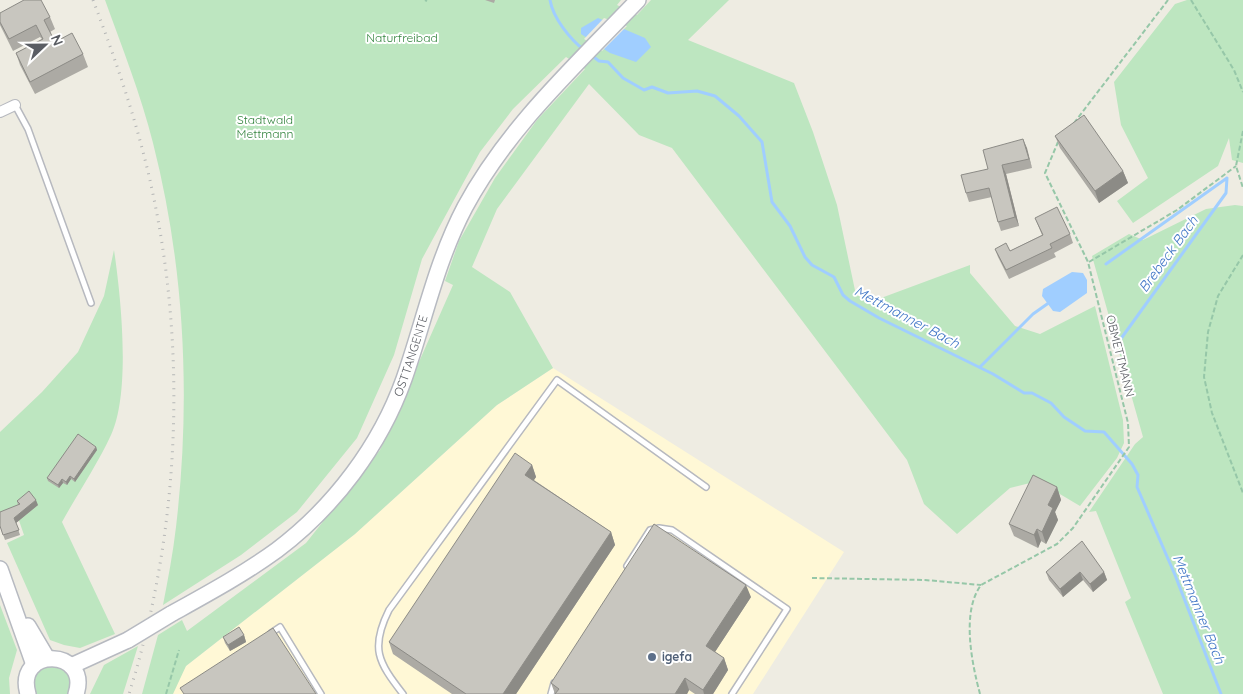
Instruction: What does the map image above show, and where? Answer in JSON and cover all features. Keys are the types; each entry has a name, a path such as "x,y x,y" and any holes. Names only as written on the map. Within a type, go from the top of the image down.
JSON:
{"main road":[{"name":"OSTTANGENTE","path":"74,672 250,568 283,545 330,501 357,468 379,433 398,395 438,268 464,210 510,138 556,86 638,0"},
{"path":"0,569 34,665"},
{"path":"15,608 47,658"},
{"path":"28,694 26,681 34,665 47,658 60,659 74,672 76,694"}],"street":[{"path":"0,112 15,105"}],"lane":[{"path":"15,105 28,129 91,302"},
{"path":"403,694 381,661 377,647 380,628 389,610 557,380 706,487"},
{"path":"622,573 650,530 659,528 672,530 787,609 732,694"},
{"path":"263,638 280,627 322,694"},
{"path":"550,694 559,674"}],"path":[{"path":"1073,124 1168,0"},
{"path":"1191,0 1234,70 1243,92"},
{"path":"1243,131 1236,166 1243,188"},
{"name":"OBMETTMANN","path":"980,585 1056,544 1073,528 1129,447 1128,423 1088,262 1045,173 1057,144 1062,137"},
{"path":"1088,262 1177,210 1236,166"},
{"path":"1243,255 1218,296 1208,332 1204,377 1212,413 1243,493"},
{"path":"812,578 925,580 980,585"},
{"path":"980,585 972,596 970,633 973,668 980,694"},
{"path":"166,694 179,650"}],"shaded area":[{"path":"553,368 844,552 753,694 173,694 172,692 186,666 355,534 497,405"}],"green space":[{"path":"105,0 621,0 617,5 637,15 651,0 729,0 688,40 794,83 813,132 837,205 856,295 873,301 970,265 970,273 1015,326 1040,334 1095,306 1123,420 1124,443 1117,458 1080,506 1038,481 1010,488 957,534 924,504 907,460 672,148 639,135 589,84 497,209 472,267 510,292 553,368 497,405 355,534 186,666 173,694 142,694 158,635 182,620 187,631 306,543 380,450 453,285 445,281 459,241 495,178 537,120 585,69 566,57 513,109 480,152 422,259 394,355 357,438 297,512 241,555 163,605 172,556 181,479 184,383 178,286 164,190 153,143 137,89"},
{"path":"1187,0 1243,0 1243,163 1232,160 1229,138 1218,166 1133,223 1117,201 1148,178 1121,125 1114,82 1175,4"},
{"path":"1235,205 1243,206 1243,694 1163,694 1125,602 1131,598 1096,511 1089,512 1135,444 1143,437 1092,256 1129,234 1143,240 1206,209"},
{"path":"114,250 123,344 121,395 117,417 106,446 62,522 115,634 80,648 50,640 7,543 24,535 15,509 0,514 0,432 42,392 78,352 104,296"},
{"path":"0,605 17,650 9,678 10,694 0,694"},
{"path":"138,646 123,694 90,694 104,665"},
{"path":"45,665 65,669 72,680 70,694 34,694 32,688 34,674"}],"water":[{"path":"598,18 645,38 651,47 636,62 610,53 581,34 581,28"},
{"path":"1072,272 1083,273 1087,280 1087,293 1060,312 1053,311 1042,296 1043,289"}],"pier":[{"path":"604,18 627,26 602,51 584,39"}],"building":[{"path":"24,0 41,0 50,17 44,20 55,42 72,33 83,54 30,82 16,53 43,39 36,25 9,39 0,22 0,13"},
{"path":"1084,115 1123,171 1095,191 1055,136"},
{"path":"1023,139 1029,159 1002,165 1015,217 998,222 989,188 966,193 961,175 988,169 983,150"},
{"path":"1057,207 1070,234 1050,244 1052,248 1006,270 995,249 1006,243 1010,251 1043,235 1035,218"},
{"path":"78,434 96,447 74,479 70,476 66,482 62,479 58,485 47,478"},
{"path":"515,453 532,465 525,475 611,532 503,694 466,694 389,642"},
{"path":"1033,475 1057,487 1048,505 1053,508 1042,532 1037,529 1034,535 1009,524"},
{"path":"29,491 36,500 14,518 19,530 3,535 0,526 0,512 20,504 17,501"},
{"path":"654,524 746,585 706,646 724,658 703,690 685,678 675,694 555,694 559,689 551,683"},
{"path":"1082,541 1104,572 1090,584 1080,572 1060,589 1046,572"},
{"path":"239,627 244,635 228,645 223,637"},
{"path":"273,628 316,694 184,694 180,688"}],"waterway":[{"name":"Mettmanner Bach","path":"550,0 563,28 584,50"},
{"name":"Mettmanner Bach","path":"591,55 599,61 608,62 623,78 644,90 652,87 668,93 697,91 715,96 739,116 762,142 772,202 790,226 805,257 812,265 834,277 843,295 850,301 879,318 993,374 1024,393 1032,393 1051,403 1064,417 1085,431 1104,432 1132,464 1138,475 1137,487 1175,575 1221,694"},
{"path":"1106,264 1227,178"},
{"name":"Brebeck Bach","path":"1120,340 1226,193 1227,178"},
{"path":"980,367 1033,314 1050,302"}],"railway":[{"path":"93,0 124,87 149,176 161,240 170,305 174,370 173,436 168,502 160,567 146,631 129,694"}],"place":[{"name":"igefa","path":"652,657"}],"park label":[{"name":"Naturfreibad","path":"402,38"},
{"name":"Stadtwald Mettmann","path":"265,127"}]}
